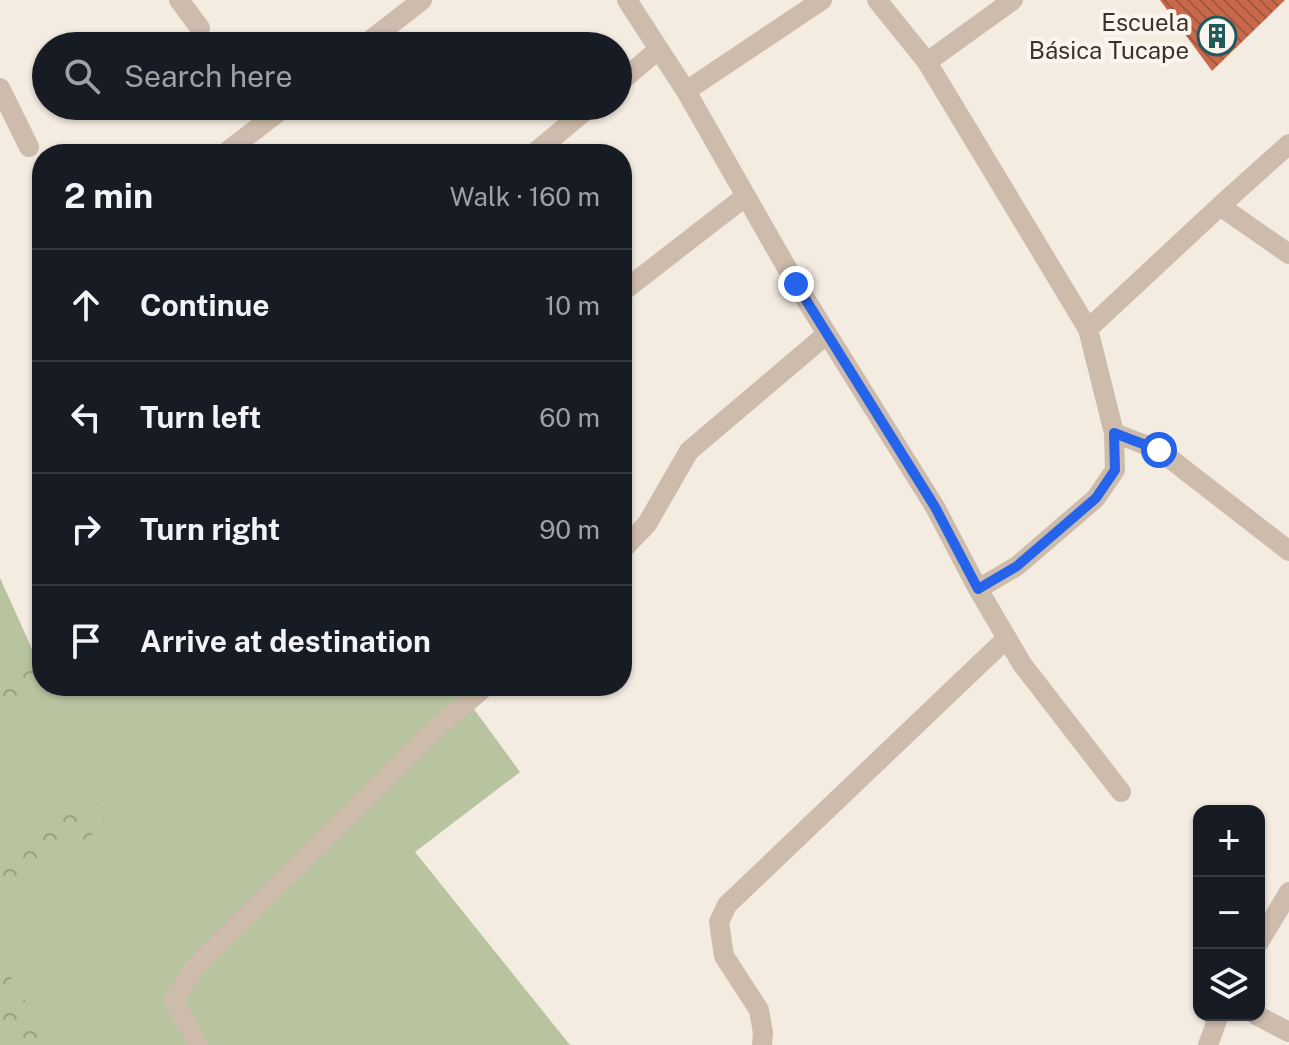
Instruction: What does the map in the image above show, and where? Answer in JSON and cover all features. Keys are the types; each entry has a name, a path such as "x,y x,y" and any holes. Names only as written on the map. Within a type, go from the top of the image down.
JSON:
{"street":[{"path":"179,0 200,28"},
{"path":"381,32 422,0"},
{"path":"627,0 686,91 827,334 935,507 1022,664 1121,792"},
{"path":"686,91 822,0"},
{"path":"877,0 927,62 1088,329 1114,433 1115,470 1096,498 1017,566 978,589"},
{"path":"927,62 1013,0"},
{"path":"632,72 659,49"},
{"path":"0,88 29,147"},
{"path":"237,144 268,120"},
{"path":"545,144 574,120"},
{"path":"1088,329 1289,144"},
{"path":"632,284 746,196"},
{"path":"1220,206 1289,254"},
{"path":"632,540 647,524 689,451 827,334"},
{"path":"1114,433 1159,450 1289,551"},
{"path":"762,1045 759,1010 724,956 719,922 727,905 1007,638"},
{"path":"198,1045 174,1000 194,968 430,734 474,696"},
{"path":"1265,932 1288,894"},
{"path":"1265,1020 1289,1032"},
{"path":"1208,1045 1217,1021"}],"green space":[{"path":"0,578 32,649 32,696 464,696 520,772 415,852 570,1045 0,1045"},
{"path":"32,662 32,691 0,710 0,680"},
{"path":"99,803 105,825 0,897 0,855 74,807"},
{"path":"0,960 53,1045 11,1045 0,1028"}],"building":[{"name":"Escuela Básica Tucape","path":"1160,0 1285,0 1212,71"}],"place":[{"name":"Escuela Básica Tucape","path":"1217,36"}],"route":[{"path":"796,284 935,507 978,589 1017,566 1096,498 1115,470 1114,433 1159,450"}]}
